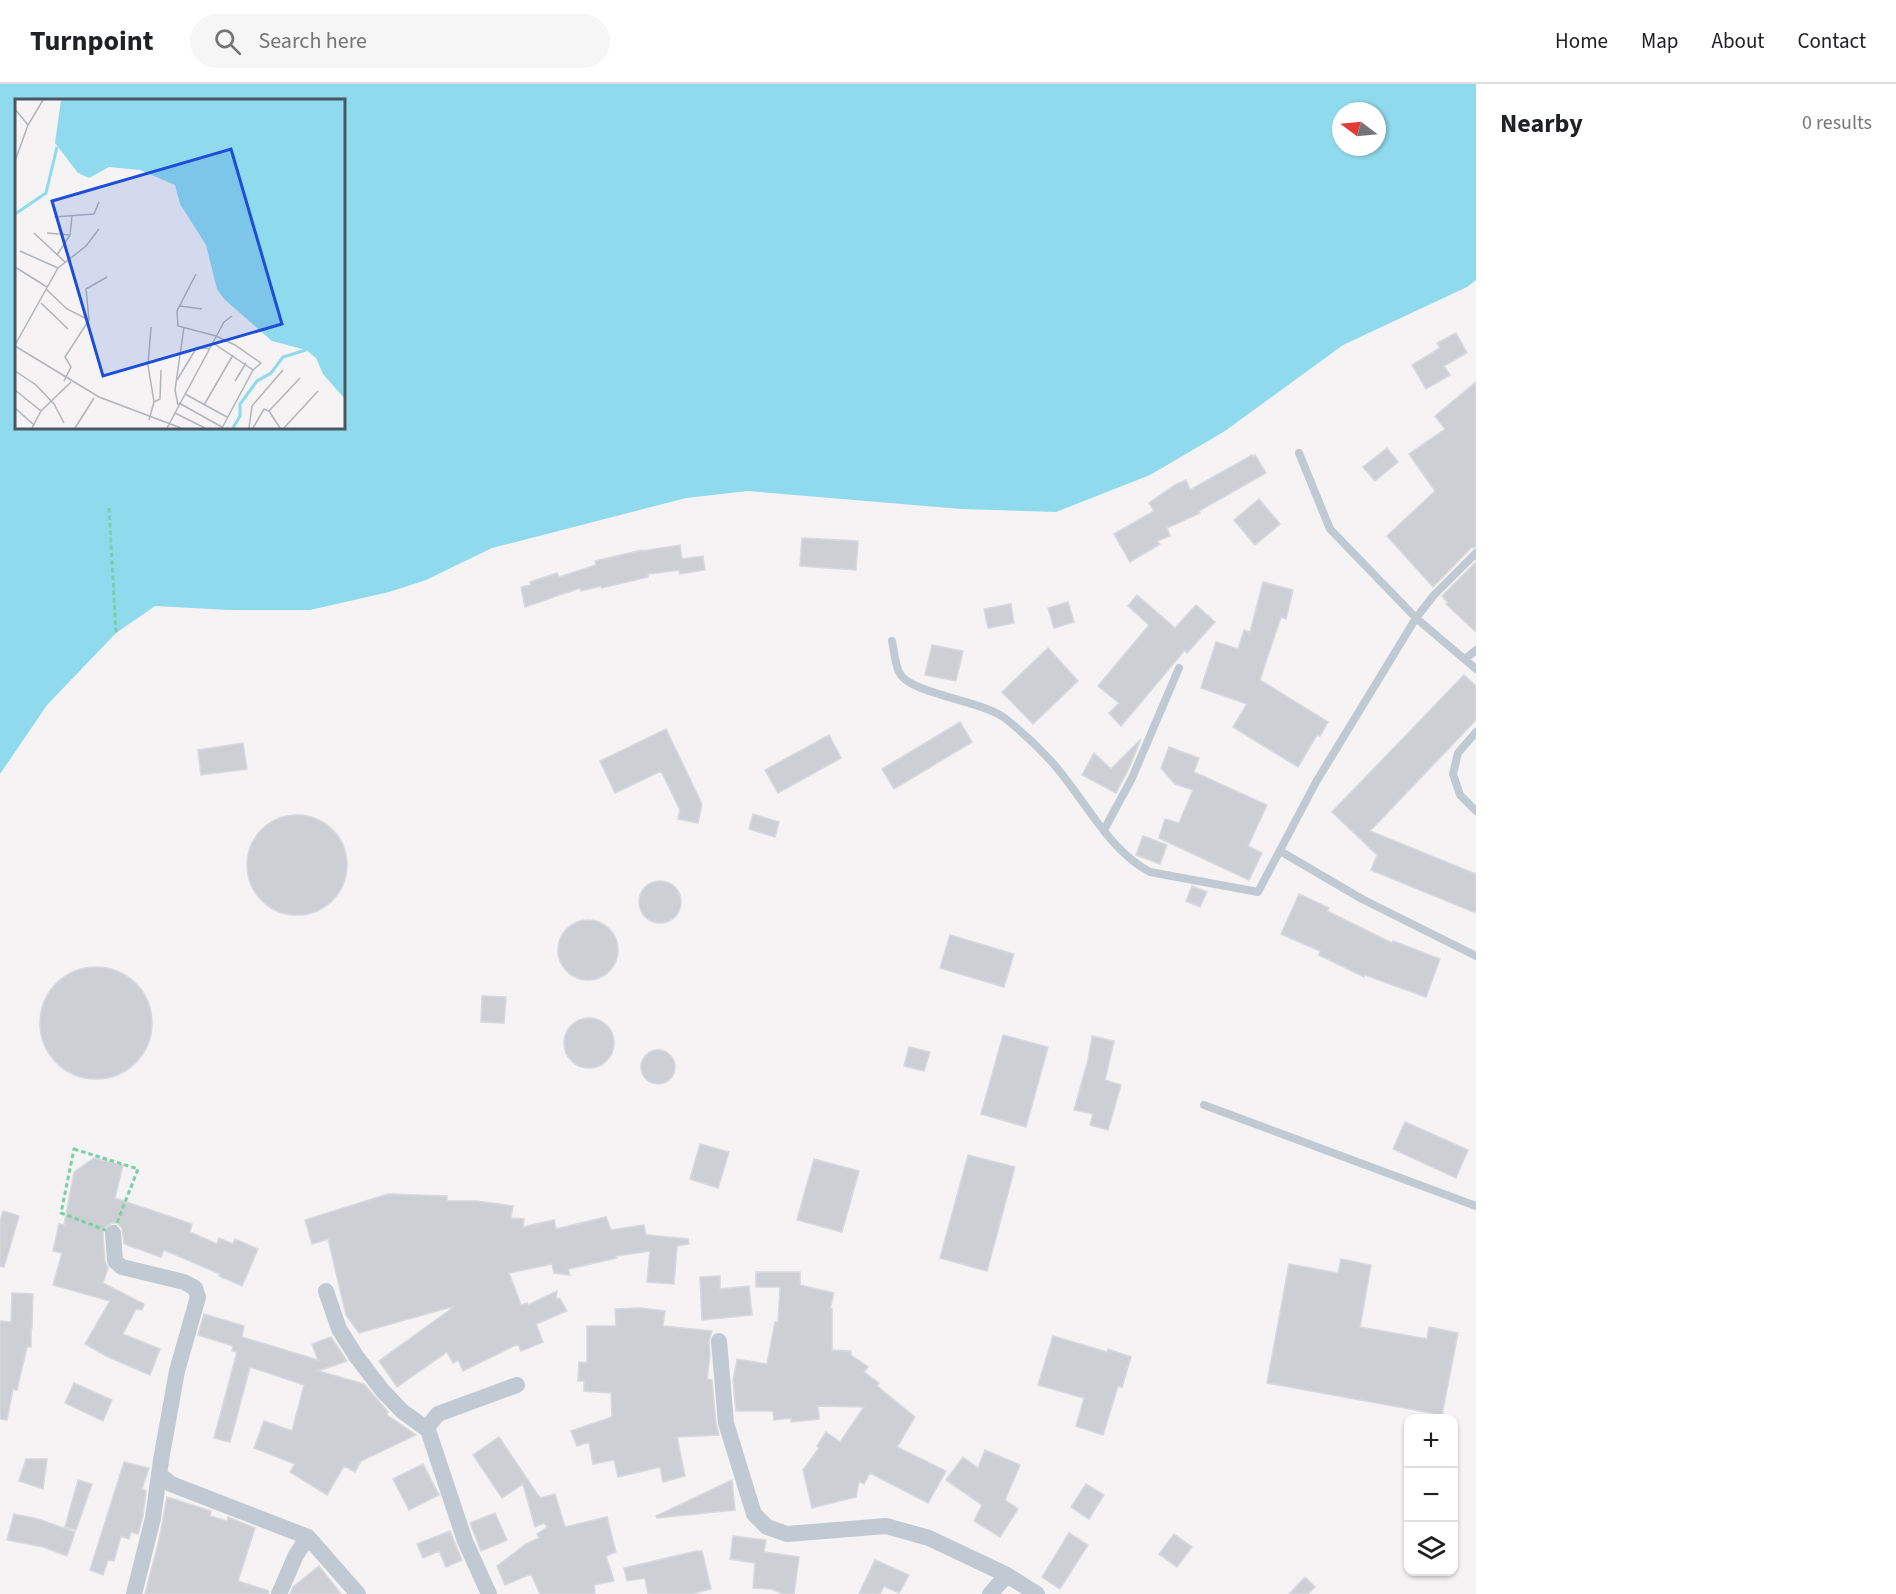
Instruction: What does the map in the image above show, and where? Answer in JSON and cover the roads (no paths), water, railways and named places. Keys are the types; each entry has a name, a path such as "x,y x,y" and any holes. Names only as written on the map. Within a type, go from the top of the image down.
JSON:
{"street":[{"path":"113,1233 115,1261 122,1267 184,1282 195,1287 198,1297 177,1371 153,1518 134,1594"},
{"path":"326,1291 339,1329 356,1356 382,1390 402,1411 428,1430"},
{"path":"719,1341 726,1423 754,1514 767,1527 787,1534 886,1526 929,1538 1007,1575 1037,1594"},
{"path":"489,1594 465,1541 428,1430 429,1425 438,1414 517,1384"},
{"path":"160,1475 171,1484 308,1537 358,1594"},
{"path":"279,1594 296,1555 308,1537"},
{"path":"990,1594 1007,1575"}],"lane":[{"path":"1299,453 1330,529 1416,618 1476,669"},
{"path":"892,640 899,674 910,685 993,710 1005,718 1050,760 1104,830 1137,866 1150,872 1258,892 1316,782 1416,618 1476,553"},
{"path":"1465,659 1476,650"},
{"path":"1104,830 1132,778 1179,668"},
{"path":"1476,732 1458,753 1453,774 1460,795 1476,811"},
{"path":"1280,851 1362,899 1476,956"},
{"path":"1204,1105 1476,1206"}],"water":[{"path":"0,84 1476,84 1476,280 1467,287 1343,345 1225,431 1150,475 1056,512 961,509 748,491 686,498 492,548 426,580 389,592 310,610 229,610 155,606 116,633 47,705 0,774"}]}
